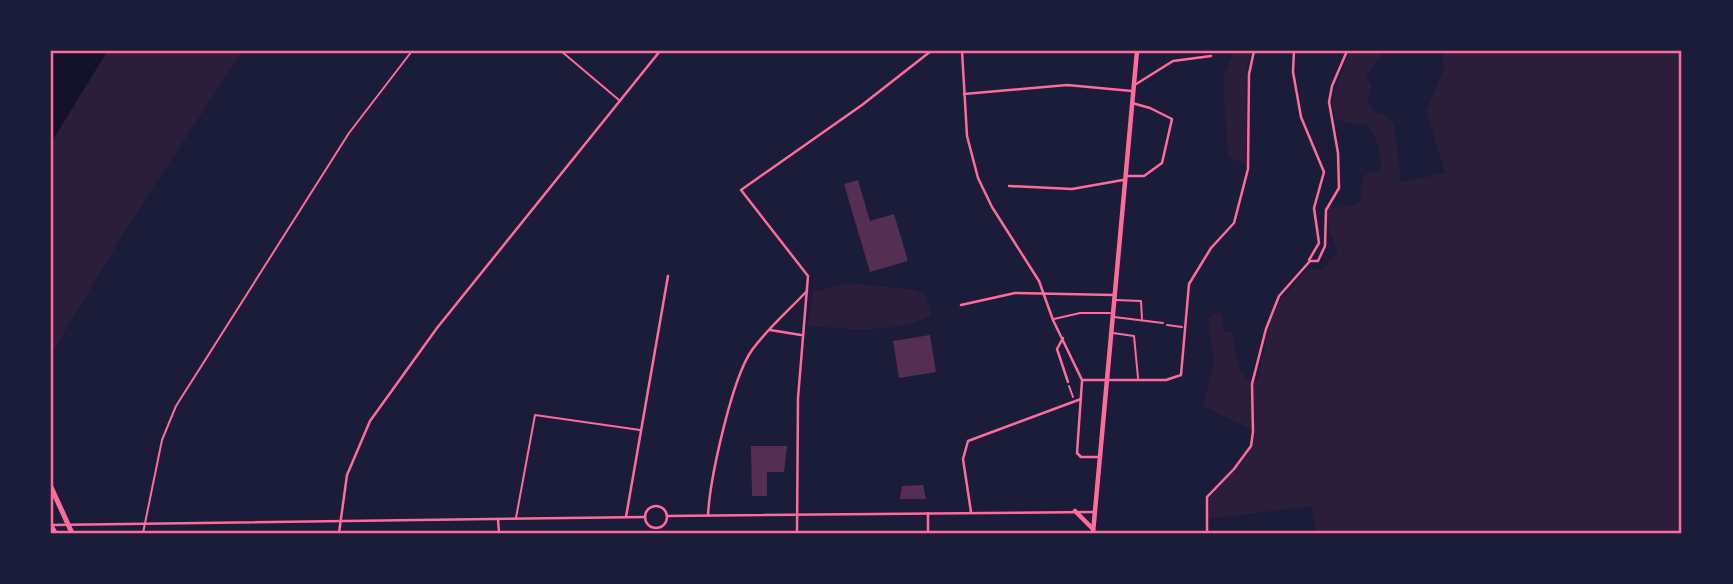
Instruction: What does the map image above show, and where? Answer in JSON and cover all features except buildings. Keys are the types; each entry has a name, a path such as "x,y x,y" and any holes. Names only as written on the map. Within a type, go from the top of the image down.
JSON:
{"highway":[{"path":"51,487 72,533"},
{"path":"51,525 55,533"}],"main road":[{"path":"1093,531 1137,51"},
{"path":"1075,511 1093,531"}],"street":[{"path":"339,533 346,475 370,421 437,328 660,51"},
{"path":"797,533 797,407 807,291 806,271 741,190 863,105 931,51"},
{"path":"962,51 967,136 978,178 1043,292 1053,320 1082,380 1077,455 1101,457"},
{"path":"1082,380 1171,380 1182,373 1189,284 1211,248 1234,223 1248,169 1249,74 1254,51"},
{"path":"1208,533 1207,497 1242,459 1252,442 1251,384 1275,304 1310,261 1310,255 1320,243 1314,208 1324,172 1301,117 1293,72 1294,51"},
{"path":"1310,261 1316,262 1322,255 1325,212 1338,191 1340,176 1329,111 1330,94 1347,51"},
{"path":"964,94 1067,85 1133,89 1173,61 1211,56"},
{"path":"1009,186 1082,188 1144,176 1159,166 1172,119 1132,103"},
{"path":"626,517 668,276"},
{"path":"708,516 733,398 748,356 807,291"},
{"path":"961,305 1008,293 1043,292 1115,298"},
{"path":"770,330 802,335"},
{"path":"1063,338 1056,349 1068,382"},
{"path":"971,512 963,459 966,444 1074,399 1081,399"},
{"path":"655,507 664,510 667,516 664,524 656,528 649,525 645,517 648,511 655,507"},
{"path":"667,516 1095,512"},
{"path":"928,513 928,533"},
{"path":"51,525 645,517"},
{"path":"498,519 499,533"},
{"path":"656,528 656,533"}],"lane":[{"path":"143,533 162,440 183,394 349,133 412,51"},
{"path":"561,51 620,101"},
{"path":"1115,298 1141,301 1142,320"},
{"path":"1053,320 1080,313 1163,323"},
{"path":"1112,333 1131,334 1135,338 1138,379"},
{"path":"516,518 535,415 641,430"}],"path":[{"path":"1163,323 1179,327"},
{"path":"1068,382 1074,399"}],"shaded area":[{"path":"107,51 51,143 51,52"},
{"path":"108,51 243,51 136,213 51,354 51,143"},
{"path":"1234,51 1254,51 1250,53 1247,63 1246,165 1228,157 1223,78"},
{"path":"1349,51 1380,51 1382,55 1366,75 1372,87 1367,100 1374,113 1382,113 1394,124 1401,182 1445,173 1426,111 1444,68 1442,51 1682,51 1682,533 1316,533 1312,506 1209,519 1210,496 1244,459 1253,442 1255,431 1203,406 1214,363 1208,320 1214,313 1222,313 1223,331 1232,332 1239,368 1248,380 1258,381 1268,330 1278,303 1307,269 1323,269 1337,252 1328,227 1329,208 1352,206 1361,201 1362,178 1370,171 1381,171 1379,147 1368,124 1347,123 1335,119 1332,101"},
{"path":"850,283 916,290 926,297 931,315 902,326 887,328 808,326 813,292"}]}
